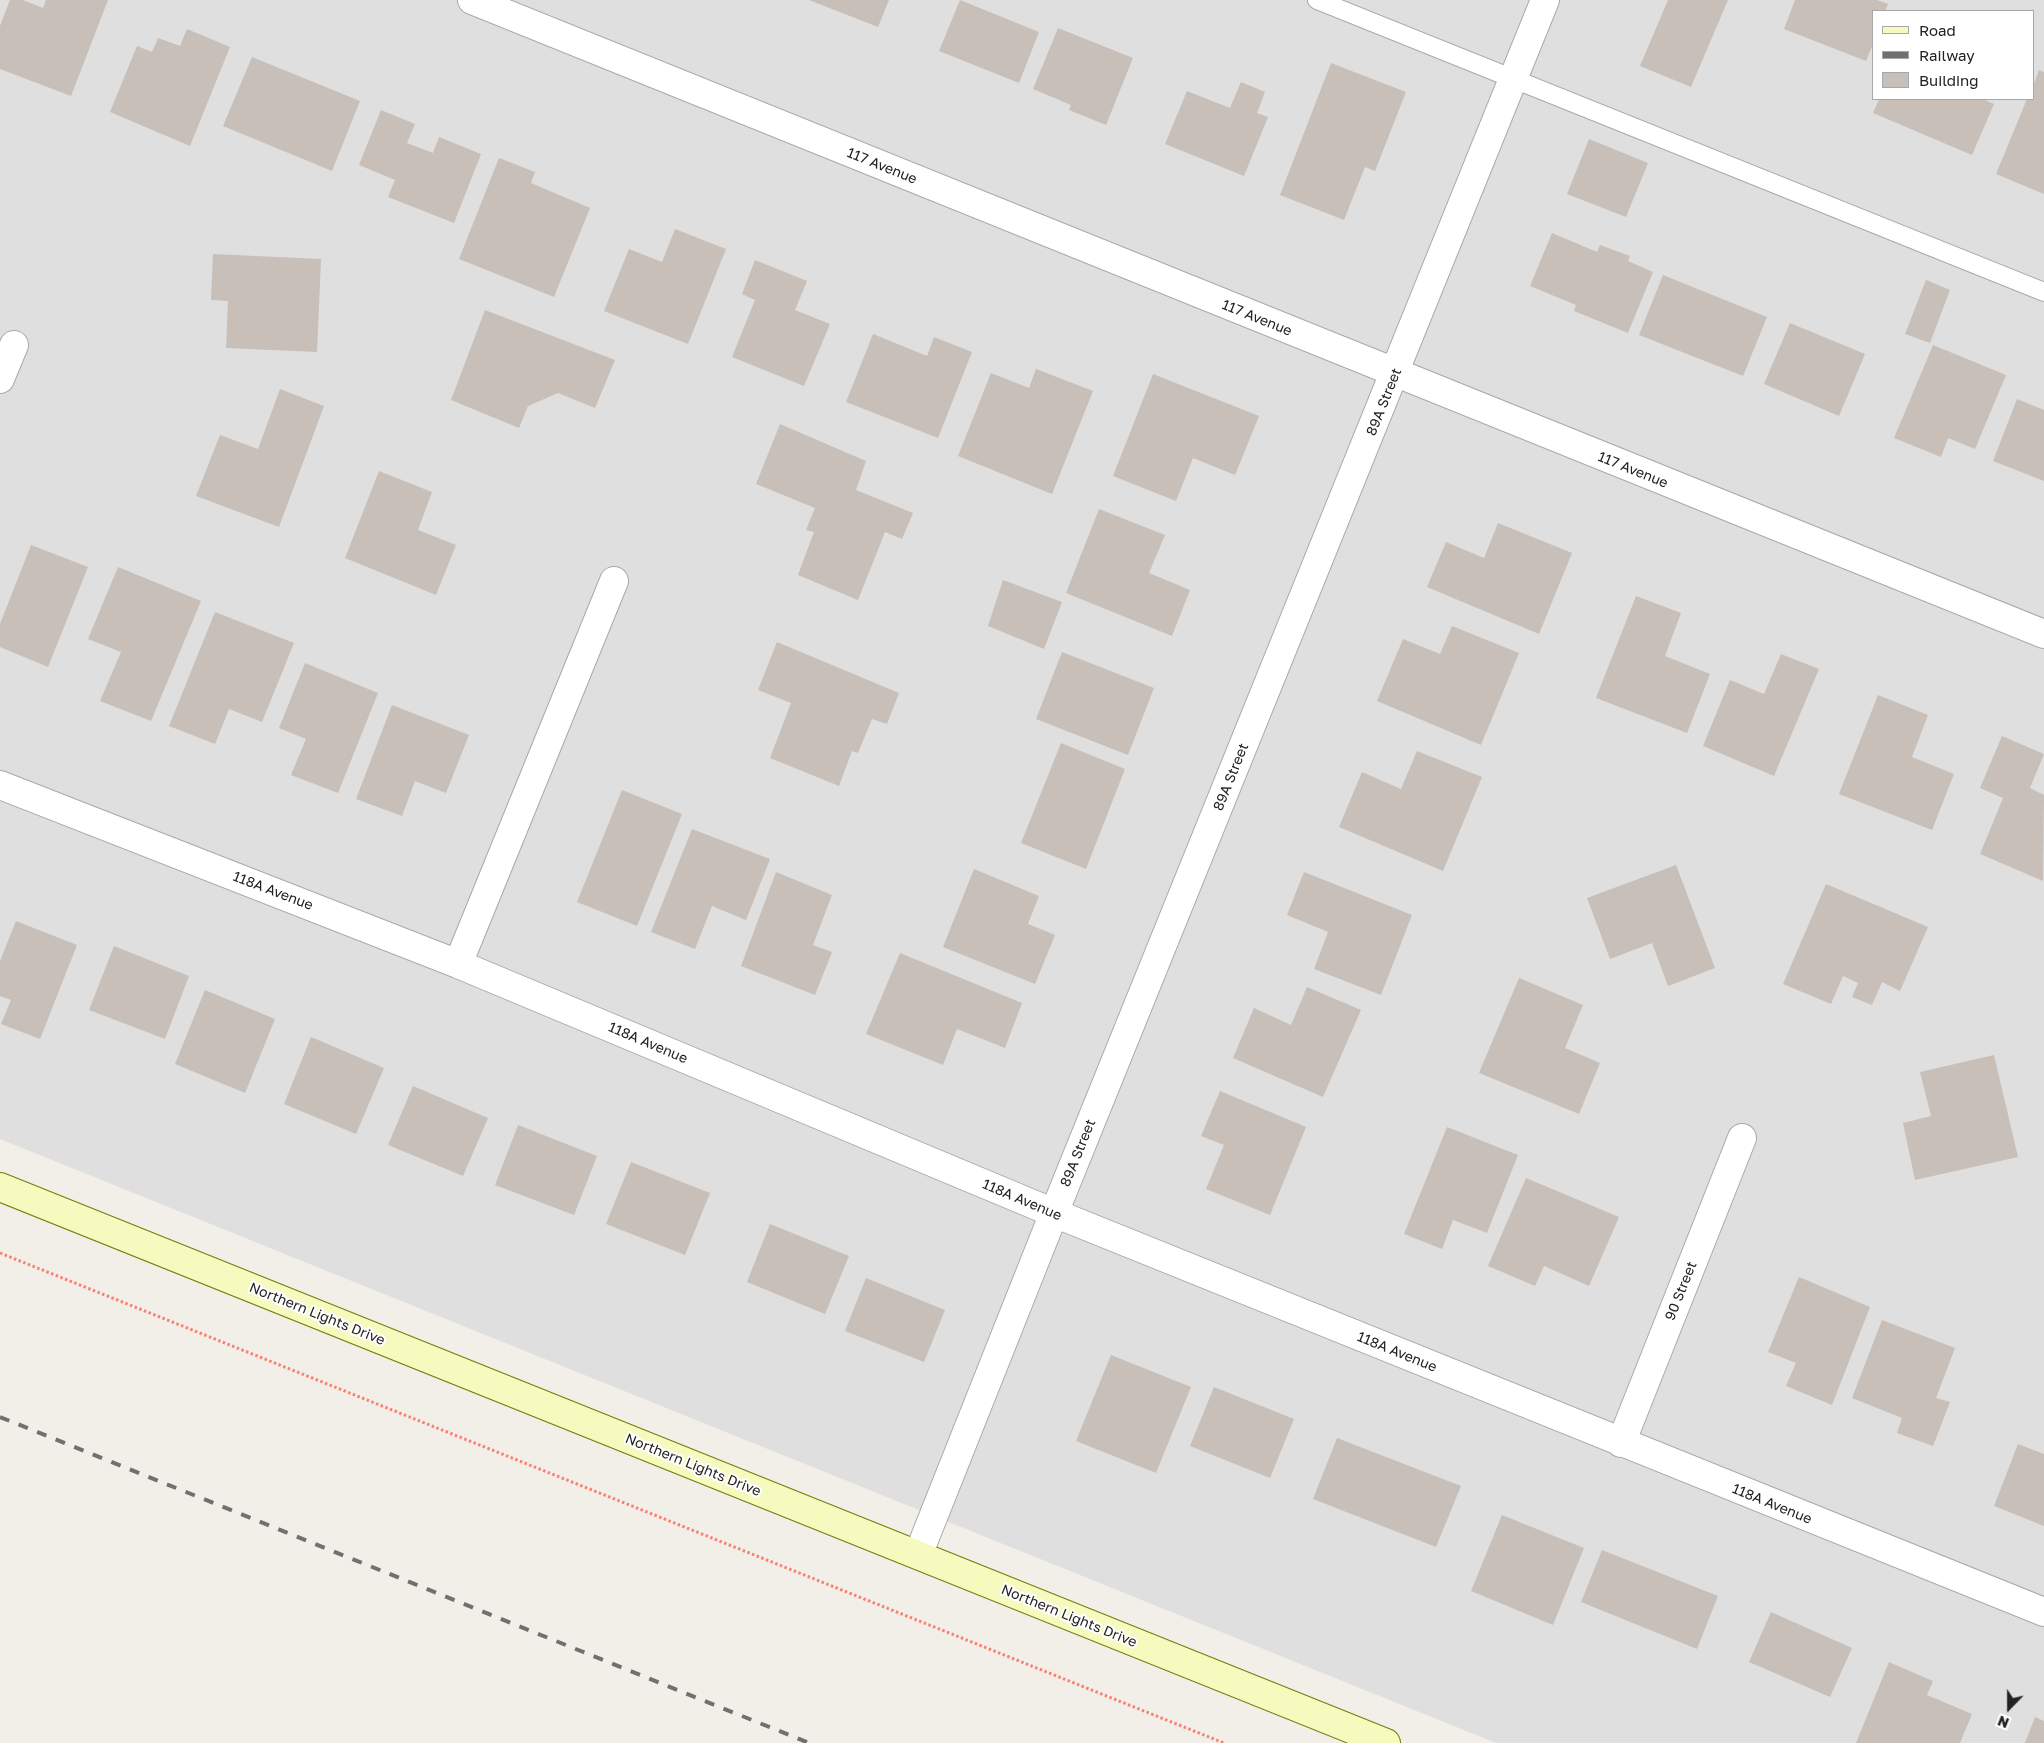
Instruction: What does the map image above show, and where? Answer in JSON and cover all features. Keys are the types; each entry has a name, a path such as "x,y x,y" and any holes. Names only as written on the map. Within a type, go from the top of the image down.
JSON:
{"main road":[{"name":"Northern Lights Drive","path":"0,1187 1386,1743"}],"street":[{"name":"117 Avenue","path":"472,0 1395,374 2044,634"},
{"name":"89A Street","path":"918,1555 1054,1213 1546,0"},
{"path":"0,379 14,345"},
{"path":"458,964 614,581"},
{"name":"118A Avenue","path":"0,785 458,964 1054,1213 2044,1612"},
{"name":"90 Street","path":"1621,1443 1742,1138"}],"lane":[{"path":"1317,0 2044,292"}],"path":[{"path":"0,1253 1224,1743"}],"shaded area":[{"path":"0,0 2044,0 2044,1743 1496,1743 0,1139"}],"building":[{"path":"10,0 23,0 43,8 46,0 108,0 71,96 0,69 0,26"},
{"path":"809,0 889,0 878,27"},
{"path":"960,0 1039,32 1019,83 939,51"},
{"path":"1668,0 1728,0 1691,87 1640,66"},
{"path":"1795,0 1877,0 1888,4 1885,10 1872,10 1872,46 1866,61 1784,29"},
{"path":"1058,28 1133,58 1106,125 1069,110 1071,105 1033,89"},
{"path":"187,29 230,47 190,146 110,112 137,46 152,52 158,38 180,46"},
{"path":"252,57 360,101 332,171 223,126"},
{"path":"1331,63 1406,92 1375,171 1365,167 1344,220 1280,195"},
{"path":"2039,70 2044,72 2044,194 1996,174 2027,100 2034,100 2034,83"},
{"path":"1241,82 1265,92 1257,113 1268,117 1244,176 1165,144 1187,91 1230,108"},
{"path":"1879,100 1985,100 1994,104 1972,155 1873,113"},
{"path":"381,110 415,124 407,143 433,153 439,137 481,154 454,223 388,197 395,180 359,165"},
{"path":"1589,139 1648,163 1626,217 1567,194"},
{"path":"499,158 535,172 531,183 590,208 554,297 459,259"},
{"path":"675,229 726,249 688,344 604,311 629,249 662,262"},
{"path":"1552,233 1597,252 1600,245 1630,256 1628,261 1653,272 1628,333 1574,311 1576,305 1530,286"},
{"path":"213,254 321,259 317,352 226,348 228,301 211,300"},
{"path":"755,260 807,281 795,310 830,324 804,386 732,357 755,300 742,294"},
{"path":"1663,275 1767,317 1743,376 1639,335"},
{"path":"1926,280 1950,290 1930,343 1905,334"},
{"path":"485,310 615,360 595,408 558,393 528,406 519,428 451,400"},
{"path":"1790,323 1865,354 1839,416 1764,384"},
{"path":"873,334 927,356 934,337 972,352 938,438 846,402"},
{"path":"1933,345 2006,375 1975,449 1948,438 1941,457 1894,438"},
{"path":"1036,369 1093,391 1052,494 958,456 991,373 1029,388"},
{"path":"1153,374 1259,416 1235,475 1193,458 1176,501 1113,476"},
{"path":"280,389 324,406 279,527 196,496 220,435 258,449"},
{"path":"2017,399 2044,410 2044,481 1993,461"},
{"path":"780,424 866,461 856,490 913,513 902,539 885,532 858,600 798,575 814,532 806,530 815,508 756,484"},
{"path":"379,471 432,492 418,530 456,545 436,595 345,558"},
{"path":"1099,509 1165,535 1149,573 1190,590 1172,636 1066,593"},
{"path":"1498,523 1572,553 1539,634 1427,587 1446,542 1484,558"},
{"path":"31,545 88,567 48,667 0,647 0,624"},
{"path":"118,567 201,601 151,721 100,701 121,652 88,639"},
{"path":"1003,580 1062,602 1044,649 988,626"},
{"path":"1636,596 1681,613 1665,656 1710,674 1687,733 1596,698"},
{"path":"215,612 294,643 262,722 229,709 215,744 169,726"},
{"path":"1452,626 1519,653 1481,745 1377,701 1403,639 1440,654"},
{"path":"777,642 899,693 887,724 872,719 858,753 852,751 839,786 770,758 791,703 758,690"},
{"path":"1062,652 1154,688 1128,755 1036,719"},
{"path":"1781,654 1819,669 1774,776 1703,746 1730,680 1764,694"},
{"path":"305,663 378,693 338,793 291,775 306,739 279,728"},
{"path":"1878,695 1928,715 1912,757 1954,774 1932,830 1839,794"},
{"path":"392,705 469,735 446,793 415,781 402,816 356,799"},
{"path":"2002,736 2044,754 2030,788 2044,795 2043,881 1980,854 2003,798 1980,788"},
{"path":"1061,743 1125,769 1086,869 1021,843"},
{"path":"1417,751 1482,777 1443,871 1339,827 1362,772 1401,789"},
{"path":"622,790 682,814 637,926 577,902"},
{"path":"692,829 770,859 746,920 712,906 695,949 651,932"},
{"path":"1676,865 1715,968 1668,986 1652,943 1610,959 1587,898"},
{"path":"974,869 1039,896 1028,924 1055,935 1035,984 943,947"},
{"path":"776,872 832,895 813,945 832,952 815,995 741,966"},
{"path":"1304,872 1412,915 1381,995 1314,969 1328,932 1287,915"},
{"path":"1826,884 1928,927 1900,991 1882,982 1872,1005 1852,997 1858,983 1843,976 1831,1004 1783,984"},
{"path":"16,921 77,945 40,1039 1,1024 11,1000 0,996 0,961"},
{"path":"114,946 189,976 165,1039 89,1010"},
{"path":"900,953 1022,1003 1005,1048 957,1029 943,1065 866,1034"},
{"path":"1519,978 1583,1005 1565,1048 1600,1063 1579,1114 1479,1073"},
{"path":"1307,987 1361,1010 1323,1097 1233,1058 1254,1008 1291,1025"},
{"path":"205,990 275,1019 245,1093 175,1064"},
{"path":"311,1037 384,1068 356,1134 284,1104"},
{"path":"1994,1055 2018,1157 1915,1180 1903,1123 1931,1116 1920,1072"},
{"path":"413,1086 488,1118 463,1176 388,1145"},
{"path":"1220,1091 1306,1127 1270,1215 1206,1189 1224,1145 1201,1136"},
{"path":"518,1125 597,1156 574,1215 495,1185"},
{"path":"1447,1127 1518,1155 1487,1233 1453,1220 1442,1249 1404,1234"},
{"path":"631,1162 710,1193 685,1255 606,1224"},
{"path":"1526,1178 1619,1217 1589,1286 1544,1266 1535,1286 1488,1266"},
{"path":"770,1224 849,1256 825,1314 747,1282"},
{"path":"1799,1277 1870,1307 1832,1405 1786,1386 1796,1363 1768,1352"},
{"path":"866,1278 945,1310 924,1362 845,1331"},
{"path":"1882,1320 1955,1348 1936,1398 1950,1402 1933,1446 1897,1433 1902,1418 1852,1398"},
{"path":"1111,1355 1191,1387 1156,1473 1076,1441"},
{"path":"1214,1387 1294,1419 1270,1478 1190,1446"},
{"path":"1337,1438 1461,1486 1436,1547 1313,1499"},
{"path":"2018,1444 2044,1454 2044,1526 1994,1506"},
{"path":"1502,1515 1584,1548 1553,1625 1471,1591"},
{"path":"1602,1550 1718,1596 1697,1649 1581,1602"},
{"path":"1771,1612 1852,1648 1830,1697 1749,1662"},
{"path":"1889,1662 1933,1681 1927,1695 1972,1714 1960,1743 1856,1743"},
{"path":"2035,1717 2044,1721 2044,1743 2025,1743"}],"railway":[{"path":"0,1417 809,1743"}]}
